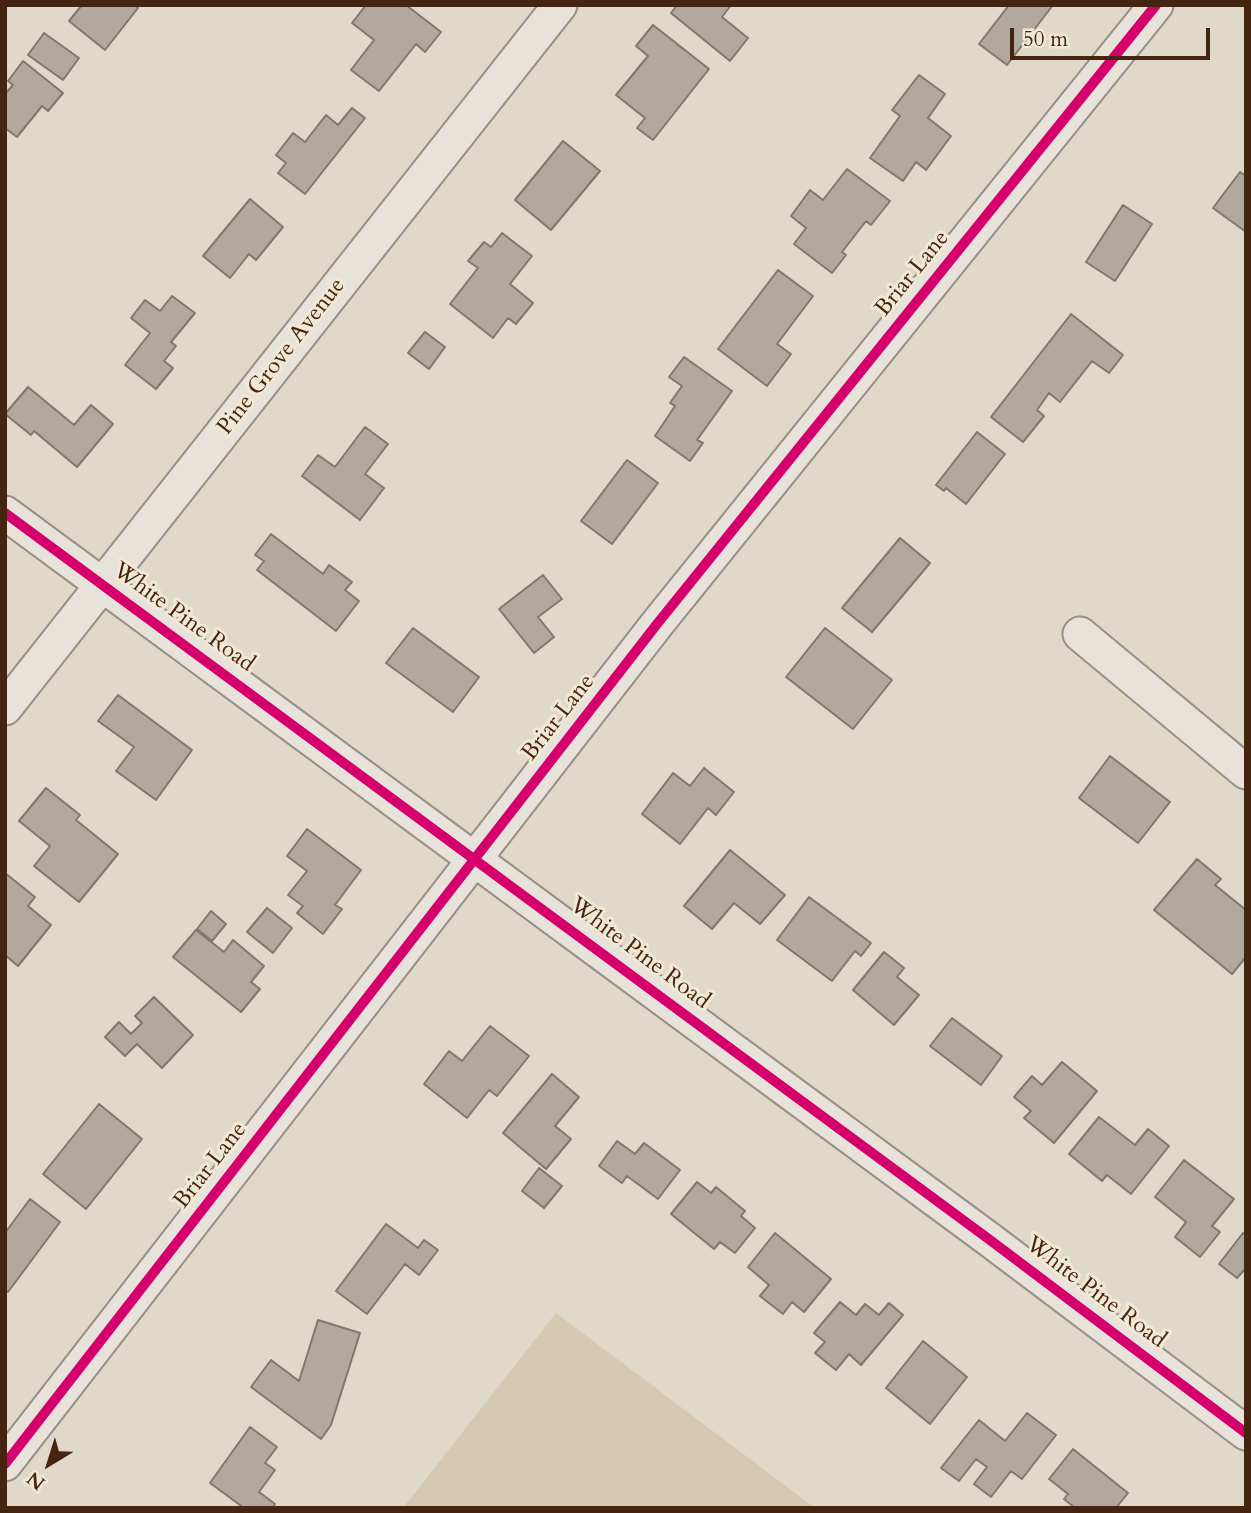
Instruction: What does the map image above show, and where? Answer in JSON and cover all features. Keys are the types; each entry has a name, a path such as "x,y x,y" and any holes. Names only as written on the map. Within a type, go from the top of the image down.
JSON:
{"street":[{"name":"Pine Grove Avenue","path":"5,708 560,5"},
{"name":"Briar Lane","path":"5,1464 657,624 1156,5"},
{"name":"White Pine Road","path":"5,513 476,859 1246,1433"},
{"path":"1080,634 1246,772"}],"shaded area":[{"path":"556,1313 815,1508 403,1508"}],"building":[{"path":"82,5 135,5 138,8 105,50 69,21"},
{"path":"366,5 406,5 441,32 425,52 416,44 379,91 351,70 374,40 352,23"},
{"path":"677,5 731,5 722,17 748,38 730,61 671,13"},
{"path":"1009,5 1053,5 1007,65 979,44"},
{"path":"653,25 709,69 653,140 637,128 645,118 616,95 648,56 636,46"},
{"path":"44,33 79,58 63,80 28,55"},
{"path":"23,61 63,93 48,111 42,106 17,137 5,128 5,94 13,85 8,81"},
{"path":"919,75 945,94 928,118 951,136 926,170 916,162 903,181 870,158 900,116 892,110"},
{"path":"352,108 365,118 305,194 278,173 286,163 276,155 293,133 305,142 326,115 338,125"},
{"path":"563,141 600,171 551,230 515,200"},
{"path":"847,169 890,201 871,225 866,221 842,252 846,255 832,273 794,244 806,228 791,216 810,190 823,200"},
{"path":"1240,172 1246,176 1246,232 1213,208"},
{"path":"250,199 283,227 256,260 249,254 230,278 203,256"},
{"path":"1123,205 1152,224 1115,281 1086,262"},
{"path":"502,233 532,256 510,284 533,303 516,324 508,318 493,338 450,304 478,268 468,261 484,242 491,247"},
{"path":"778,270 813,296 777,344 791,354 767,386 718,349"},
{"path":"172,296 195,313 171,342 176,346 164,361 173,368 156,389 125,365 150,333 131,318 145,300 160,311"},
{"path":"1071,314 1123,355 1109,373 1092,361 1060,402 1049,393 1037,410 1044,416 1023,442 991,417"},
{"path":"425,332 445,347 429,369 408,353"},
{"path":"684,357 732,391 697,440 703,443 690,461 655,436 675,406 670,403 682,386 669,377"},
{"path":"28,387 74,425 91,405 113,424 77,467 34,431 31,435 5,414"},
{"path":"365,427 388,444 365,474 384,488 360,520 302,476 318,455 335,467"},
{"path":"977,432 1005,454 966,504 946,488 944,491 936,485"},
{"path":"627,460 658,483 612,544 581,521"},
{"path":"271,534 323,574 329,565 352,582 345,590 359,601 336,631 257,570 264,561 255,555"},
{"path":"900,538 930,563 872,632 842,608"},
{"path":"543,575 562,599 538,617 554,637 534,653 499,609"},
{"path":"413,628 479,677 453,712 386,663"},
{"path":"825,628 892,680 853,729 786,677"},
{"path":"118,695 192,750 156,800 116,771 134,747 98,721"},
{"path":"1110,756 1170,802 1138,843 1079,798"},
{"path":"704,768 734,792 716,815 708,808 680,844 642,814 673,773 690,786"},
{"path":"46,788 80,815 76,820 118,854 79,902 34,866 50,846 19,821"},
{"path":"307,829 361,870 335,905 342,909 323,934 297,913 303,906 288,895 307,871 287,856"},
{"path":"730,850 785,895 760,924 734,903 712,929 684,906"},
{"path":"1197,859 1221,879 1215,885 1246,910 1246,957 1232,974 1154,910"},
{"path":"5,873 35,897 28,906 51,925 18,966 5,955"},
{"path":"809,897 871,943 861,956 855,951 832,981 777,940"},
{"path":"267,908 292,928 273,953 247,932"},
{"path":"211,911 226,924 212,941 197,929"},
{"path":"196,930 224,952 233,940 264,966 251,982 260,989 241,1012 173,957"},
{"path":"884,952 904,968 897,977 919,995 894,1025 853,990"},
{"path":"154,997 193,1035 162,1068 137,1044 125,1056 105,1037 119,1022 131,1034 142,1023 135,1016"},
{"path":"952,1018 1002,1056 981,1085 930,1046"},
{"path":"490,1026 529,1056 497,1096 489,1090 467,1118 424,1084 449,1051 462,1061"},
{"path":"1062,1062 1097,1091 1054,1143 1024,1118 1031,1111 1014,1097 1032,1076 1042,1085"},
{"path":"552,1074 579,1097 555,1126 571,1139 546,1169 503,1133"},
{"path":"99,1104 142,1139 86,1209 43,1174"},
{"path":"1099,1117 1135,1145 1148,1129 1169,1146 1131,1194 1107,1175 1102,1181 1069,1154"},
{"path":"617,1141 635,1154 644,1143 680,1170 658,1199 627,1176 622,1183 599,1166"},
{"path":"1184,1160 1234,1199 1212,1226 1220,1232 1200,1257 1175,1237 1186,1222 1155,1197"},
{"path":"539,1168 562,1186 544,1208 522,1191"},
{"path":"697,1182 711,1193 716,1187 745,1211 741,1216 755,1228 735,1253 720,1242 714,1249 671,1214"},
{"path":"30,1199 60,1222 8,1292 5,1290 5,1233"},
{"path":"386,1224 418,1248 424,1240 438,1250 419,1275 405,1264 367,1314 336,1291"},
{"path":"775,1233 831,1279 804,1312 792,1302 783,1314 760,1296 769,1285 748,1267"},
{"path":"1243,1233 1246,1235 1246,1268 1237,1278 1219,1264"},
{"path":"840,1302 856,1315 865,1304 879,1315 889,1303 903,1315 861,1365 849,1354 836,1370 815,1353 825,1342 814,1333"},
{"path":"318,1320 360,1333 331,1425 321,1439 251,1387 271,1360 299,1381"},
{"path":"923,1341 967,1377 930,1424 886,1388"},
{"path":"1027,1413 1056,1435 1022,1479 1011,1471 991,1497 974,1484 987,1467 976,1459 959,1481 941,1468 979,1420 1005,1441"},
{"path":"250,1427 277,1447 265,1463 275,1470 259,1492 275,1504 272,1508 244,1508 210,1483"},
{"path":"1073,1449 1128,1493 1116,1508 1075,1508 1064,1499 1068,1494 1049,1479"}],"cycle path":[{"path":"5,1464 657,624 1156,5"},
{"path":"5,513 990,1240 1246,1433"}]}
